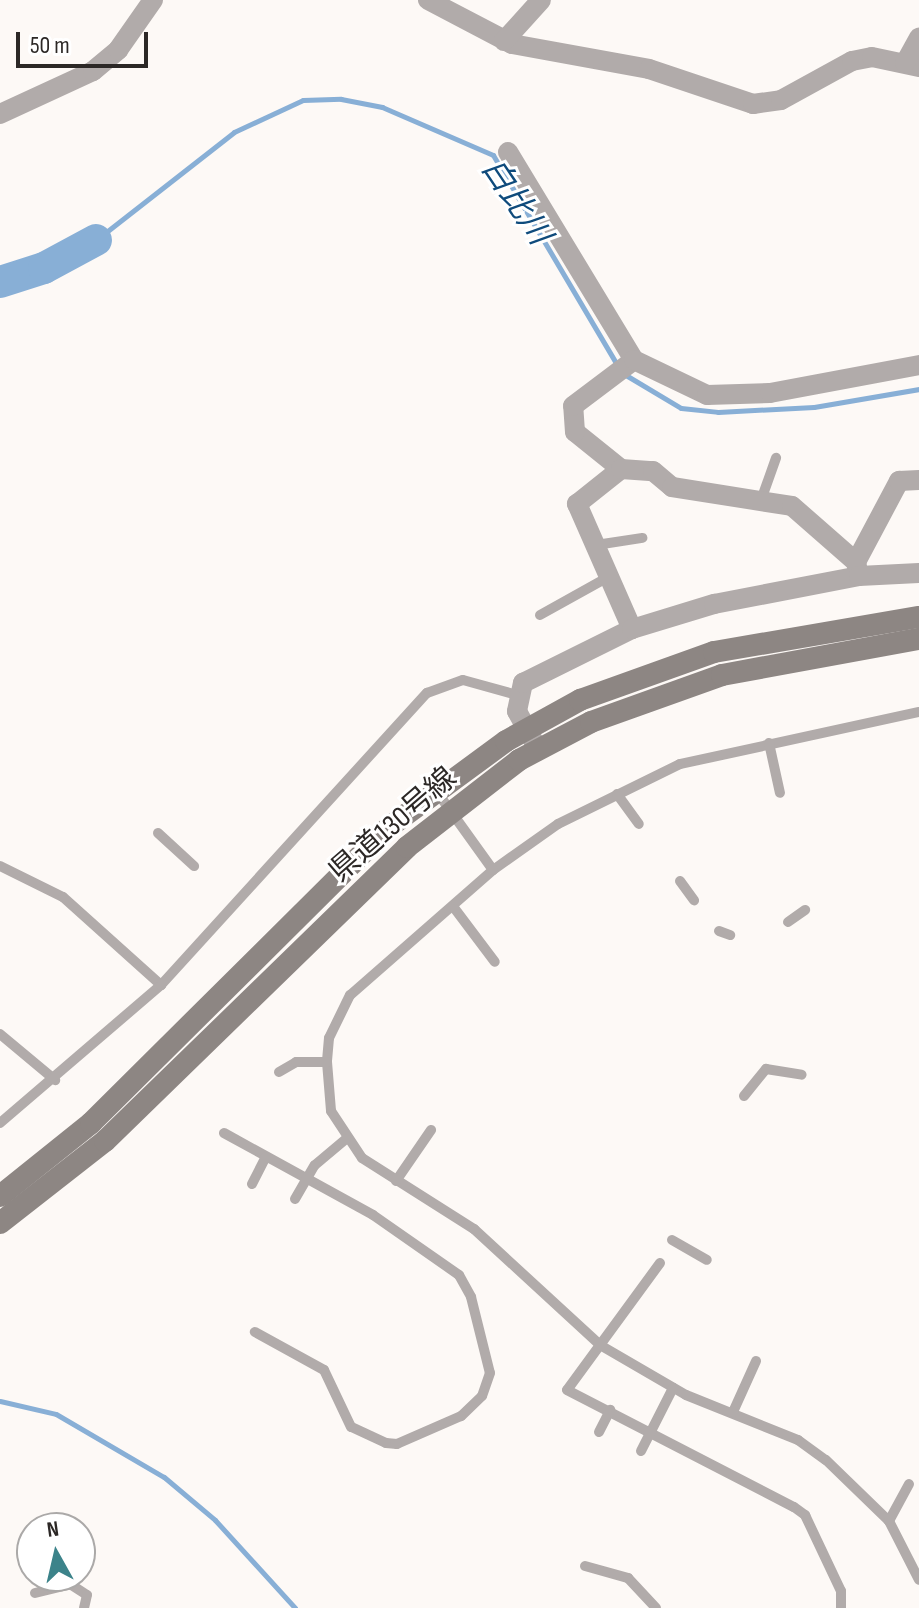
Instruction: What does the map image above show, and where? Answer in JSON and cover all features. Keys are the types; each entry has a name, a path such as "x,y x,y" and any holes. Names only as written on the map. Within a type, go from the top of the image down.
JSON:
{"main road":[{"name":"県道130号線","path":"0,1196 91,1123 345,868 435,790 526,729 635,677 714,652 919,617"},
{"name":"県道130号線","path":"0,1223 115,1131 451,810 539,749 643,701 722,675 919,639"}],"street":[{"path":"0,114 93,71 118,50 153,0"},
{"path":"428,0 504,41 578,59 649,69 753,104 781,100 852,61 872,57 912,65 919,38"},
{"path":"504,41 541,0"},
{"path":"508,152 632,361 707,395 770,393 919,365"},
{"path":"632,361 573,406 575,432 621,469 653,471 672,487 760,505 792,506 858,569"},
{"path":"621,469 577,504 632,629"},
{"path":"858,569 899,481 919,480"},
{"path":"539,749 517,711 517,695 523,683 632,629 714,604 858,569 919,573"}],"lane":[{"path":"760,505 776,458"},
{"path":"596,545 642,538"},
{"path":"540,615 610,576"},
{"path":"0,1123 55,1080 161,985 427,693 463,680 517,695"},
{"path":"919,712 680,764 558,824 493,870 455,909 384,961 350,995 329,1038 327,1062 331,1111 346,1139 362,1158 474,1229 600,1345 673,1388 798,1440 826,1460 889,1521 919,1580"},
{"path":"769,743 780,793"},
{"path":"435,790 493,870"},
{"path":"617,794 639,824"},
{"path":"158,833 194,866"},
{"path":"0,866 63,897 161,985"},
{"path":"680,881 694,900"},
{"path":"455,909 495,962"},
{"path":"788,922 805,910"},
{"path":"0,1034 55,1080"},
{"path":"279,1072 296,1062 327,1062"},
{"path":"744,1096 766,1069 802,1075"},
{"path":"396,1181 431,1130"},
{"path":"224,1133 373,1215 459,1275 490,1363 488,1383 474,1407 461,1416 397,1444 386,1443 351,1427 324,1370 255,1332"},
{"path":"295,1199 307,1180 346,1139"},
{"path":"252,1184 266,1157"},
{"path":"672,1240 707,1260"},
{"path":"660,1263 567,1390 652,1429 805,1515 841,1591 841,1608"},
{"path":"733,1412 756,1361"},
{"path":"641,1451 673,1388"},
{"path":"599,1432 610,1410"},
{"path":"889,1521 909,1484"},
{"path":"585,1566 628,1578 656,1608"},
{"path":"35,1593 52,1585 70,1584 87,1595 89,1607"}],"waterway":[{"name":"白比川","path":"96,240 234,132 303,100 341,99 382,107 493,155 618,366"},
{"name":"白比川","path":"0,282 44,268 96,240"},
{"name":"白比川","path":"624,374 681,408 718,412 814,407 919,389"},
{"path":"0,1401 56,1414 164,1477 215,1520 295,1608"}]}
